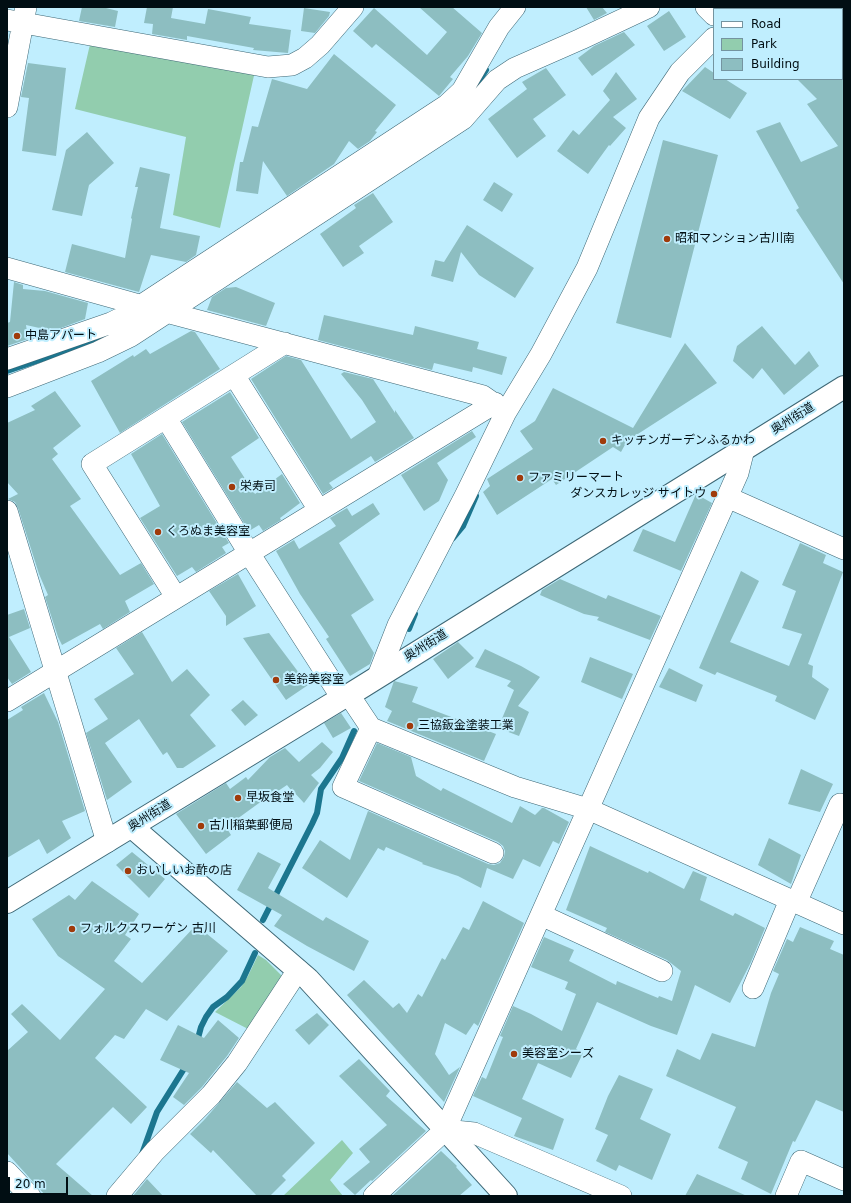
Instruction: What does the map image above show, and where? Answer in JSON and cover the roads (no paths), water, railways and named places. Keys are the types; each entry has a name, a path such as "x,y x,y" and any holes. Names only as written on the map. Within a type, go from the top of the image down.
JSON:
{"street":[{"path":"7,107 18,16 268,67 292,65 305,58 320,46 353,7"},
{"path":"7,387 111,346 131,336 153,308 447,105 462,91 499,27 515,7"},
{"path":"7,359 153,308 463,119 496,80 516,68 649,7"},
{"path":"706,7 713,15"},
{"path":"378,676 398,625 465,496 500,407 541,354 587,268 649,118 680,72 713,39"},
{"path":"7,268 483,396 500,407"},
{"path":"176,597 92,464 285,343"},
{"path":"234,375 319,510"},
{"name":"奥州街道","path":"7,902 378,676 844,388"},
{"path":"7,701 55,670 319,510 500,407"},
{"path":"166,418 249,553 345,696 371,728 515,787 588,809 844,924"},
{"path":"374,1196 445,1130 738,473 744,450"},
{"path":"727,497 844,549"},
{"path":"7,511 107,842"},
{"path":"371,728 343,787 493,853"},
{"path":"753,988 840,804"},
{"path":"132,827 298,970 506,1196"},
{"path":"541,915 662,971"},
{"path":"117,1196 155,1151 211,1095 258,1032 298,970"},
{"path":"445,1130 474,1133 621,1196"},
{"path":"786,1196 801,1161 844,1180"},
{"path":"7,1172 30,1196"}],"waterway":[{"path":"471,94 486,70"},
{"path":"7,371 102,339 115,332"},
{"path":"453,538 463,526 476,496"},
{"path":"409,629 415,614"},
{"path":"263,920 317,813 321,789 342,758 354,731"},
{"path":"197,1042 201,1027 206,1017 213,1007 227,997 242,981 255,953"},
{"path":"142,1154 157,1112 187,1064"}],"place":[{"name":"昭和マンション古川南","path":"667,239"},
{"name":"中島アパート","path":"17,336"},
{"name":"キッチンガーデンふるかわ","path":"603,441"},
{"name":"ファミリーマート","path":"520,478"},
{"name":"栄寿司","path":"232,487"},
{"name":"ダンスカレッジ サイトウ","path":"714,494"},
{"name":"くろぬま美容室","path":"158,532"},
{"name":"美鈴美容室","path":"276,680"},
{"name":"三協鈑金塗装工業","path":"410,726"},
{"name":"早坂食堂","path":"238,798"},
{"name":"古川稲葉郵便局","path":"201,826"},
{"name":"おいしいお酢の店","path":"128,871"},
{"name":"フォルクスワーゲン 古川","path":"72,929"},
{"name":"美容室シーズ","path":"514,1054"}]}
